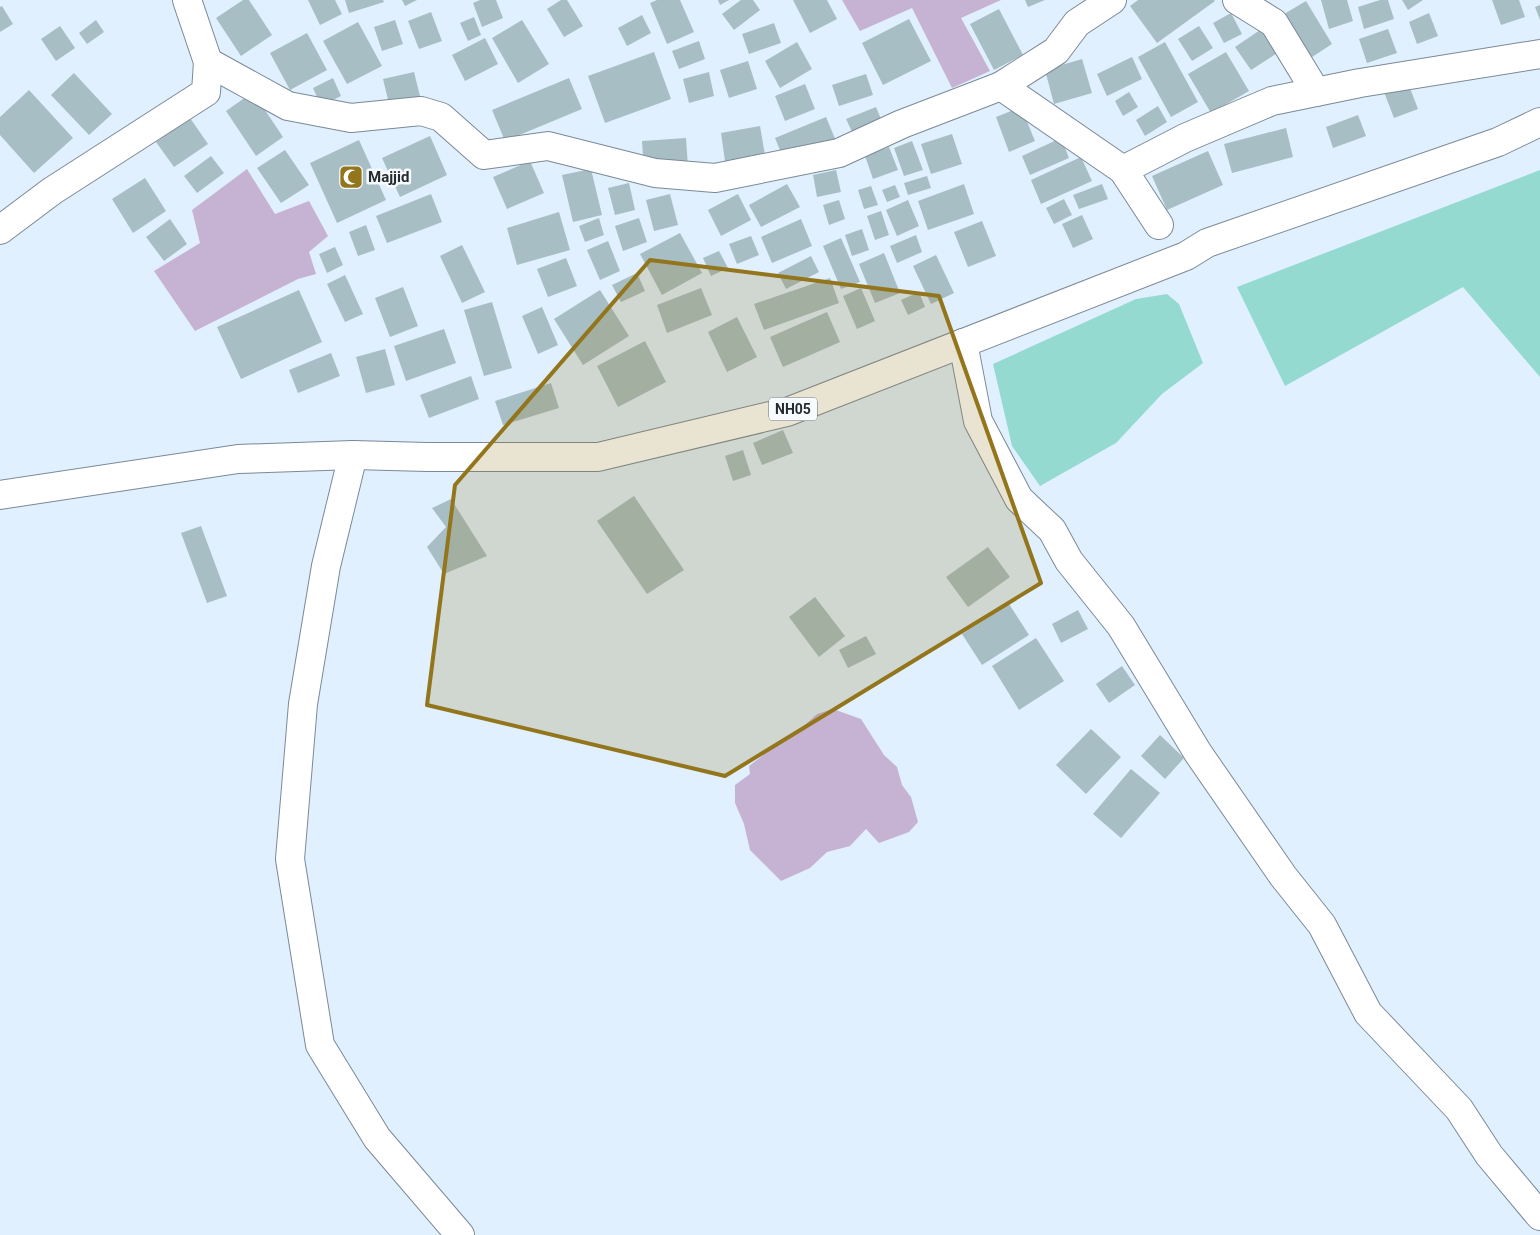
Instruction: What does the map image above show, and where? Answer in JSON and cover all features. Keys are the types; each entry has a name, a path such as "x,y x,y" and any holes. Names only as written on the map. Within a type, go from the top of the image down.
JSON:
{"street":[{"path":"0,230 52,191 206,92 208,62 188,0"},
{"path":"208,62 288,106 350,118 421,111 442,117 484,155 548,146 655,173 715,178 840,153 902,124 1001,86 1056,51 1077,23 1112,0"},
{"path":"1237,0 1274,23 1316,92"},
{"path":"1123,170 1185,138 1272,101 1540,54"},
{"path":"1001,86 1123,170 1159,224"},
{"name":"NH05","path":"0,495 238,459 353,455 428,458 598,457 786,412 1186,256 1207,243 1498,142 1540,122"},
{"path":"963,343 978,421 1019,499 1052,530 1069,561 1122,626 1198,754 1283,876 1322,925 1368,1012 1459,1109 1489,1154 1540,1216"},
{"path":"353,455 326,566 303,704 290,859 320,1045 377,1138 460,1235"}],"highlighted area":[{"path":"650,260 939,296 1041,583 725,776 427,705 455,485"}],"shaded area":[{"path":"842,0 1001,0 961,18 990,71 952,88 912,8 860,31"},
{"path":"247,169 275,214 309,201 328,236 309,252 316,274 298,279 195,331 154,271 200,243 192,210"},
{"path":"1540,170 1540,377 1463,287 1285,386 1237,287"},
{"path":"1167,294 1179,304 1203,363 1162,394 1116,443 1040,486 1012,446 993,364 1136,299"},
{"path":"833,709 861,719 884,755 897,767 902,785 911,797 918,822 909,832 879,843 866,829 850,846 827,852 810,868 781,881 750,850 744,824 735,803 735,785 750,774 749,766 783,740 794,735 817,714"}],"building":[{"path":"243,0 249,0 272,35 241,56 216,18"},
{"path":"308,0 335,0 342,14 320,25"},
{"path":"345,0 383,0 384,2 349,13"},
{"path":"402,0 417,0 405,6"},
{"path":"480,0 496,0 503,18 482,27 473,3"},
{"path":"561,0 567,0 583,26 564,37 547,9"},
{"path":"657,0 680,0 694,32 667,44 650,3"},
{"path":"718,0 729,0 720,5"},
{"path":"741,0 753,0 760,10 734,30 722,14"},
{"path":"793,0 827,0 837,19 810,33"},
{"path":"1025,0 1045,0 1028,7"},
{"path":"1138,0 1215,1 1157,43 1130,6"},
{"path":"1321,0 1347,0 1353,21 1329,29"},
{"path":"1380,0 1388,0 1394,19 1364,29 1358,7"},
{"path":"1402,0 1423,0 1408,10"},
{"path":"1492,0 1519,0 1525,17 1501,25"},
{"path":"1306,1 1332,44 1306,61 1279,17"},
{"path":"1540,5 1540,20 1535,7"},
{"path":"2,6 13,24 0,32 0,7"},
{"path":"999,9 1023,55 994,70 970,24"},
{"path":"431,12 442,41 419,49 408,21"},
{"path":"1231,13 1242,34 1224,43 1213,23"},
{"path":"1429,13 1438,36 1417,44 1409,22"},
{"path":"642,15 651,33 627,46 618,28"},
{"path":"474,17 481,35 468,41 460,23"},
{"path":"909,19 931,61 883,85 862,43"},
{"path":"96,20 104,32 87,44 79,33"},
{"path":"395,20 403,44 382,51 374,27"},
{"path":"522,20 549,64 518,83 492,38"},
{"path":"358,22 382,66 347,84 323,41"},
{"path":"774,23 781,43 749,54 742,34"},
{"path":"60,26 75,48 56,61 41,39"},
{"path":"1199,26 1213,48 1192,61 1178,39"},
{"path":"1266,26 1282,50 1251,70 1235,47"},
{"path":"1388,29 1397,53 1367,63 1359,39"},
{"path":"307,33 327,70 290,90 270,53"},
{"path":"485,38 498,64 465,81 452,55"},
{"path":"699,41 705,59 679,69 672,51"},
{"path":"797,42 812,69 780,88 765,61"},
{"path":"1165,42 1198,102 1171,117 1138,57"},
{"path":"654,52 671,99 605,123 588,76"},
{"path":"1226,52 1249,91 1211,113 1188,74"},
{"path":"1132,57 1142,79 1107,96 1097,74"},
{"path":"1082,59 1092,93 1054,104 1045,70"},
{"path":"748,61 757,89 729,98 720,70"},
{"path":"414,72 421,100 390,108 383,79"},
{"path":"709,72 714,96 689,103 683,79"},
{"path":"74,73 112,114 89,135 51,95"},
{"path":"866,74 873,95 839,106 832,85"},
{"path":"333,78 341,96 321,106 313,88"},
{"path":"569,78 582,109 505,141 492,110"},
{"path":"1408,83 1418,109 1394,118 1384,92"},
{"path":"805,84 815,109 785,121 775,96"},
{"path":"29,90 73,138 34,173 0,135 0,117"},
{"path":"253,92 283,137 256,156 226,111"},
{"path":"1129,92 1138,107 1123,116 1115,101"},
{"path":"1158,106 1167,122 1145,136 1136,120"},
{"path":"876,107 884,126 855,138 846,119"},
{"path":"1021,107 1035,141 1009,152 996,117"},
{"path":"1358,115 1366,136 1333,148 1326,127"},
{"path":"826,117 836,141 785,162 775,138"},
{"path":"190,118 208,144 174,167 156,142"},
{"path":"760,126 766,161 726,168 721,133"},
{"path":"1286,128 1293,157 1232,173 1224,144"},
{"path":"952,134 962,164 931,174 921,144"},
{"path":"430,136 447,175 400,197 382,158"},
{"path":"686,138 688,167 644,170 642,141"},
{"path":"1061,138 1069,158 1030,175 1022,156"},
{"path":"359,140 386,200 337,223 310,163"},
{"path":"912,141 923,170 904,176 894,148"},
{"path":"889,147 898,170 873,179 865,156"},
{"path":"285,150 309,185 281,203 257,168"},
{"path":"1208,151 1223,185 1167,210 1152,176"},
{"path":"211,156 224,173 197,193 184,176"},
{"path":"1081,157 1092,181 1041,204 1031,180"},
{"path":"530,161 544,193 507,209 493,177"},
{"path":"591,169 602,215 573,222 562,175"},
{"path":"836,170 841,192 817,197 813,175"},
{"path":"927,176 931,188 908,195 904,183"},
{"path":"145,178 166,211 133,233 112,199"},
{"path":"629,183 635,210 615,215 608,188"},
{"path":"787,184 800,207 761,227 749,205"},
{"path":"964,184 974,214 928,230 918,201"},
{"path":"1102,184 1108,199 1079,209 1073,195"},
{"path":"895,185 900,197 887,202 882,190"},
{"path":"871,186 878,205 864,209 858,190"},
{"path":"431,194 442,222 387,243 376,216"},
{"path":"670,194 678,225 654,231 646,200"},
{"path":"738,194 751,220 721,236 708,210"},
{"path":"1064,199 1072,215 1054,224 1046,208"},
{"path":"839,200 845,219 829,225 823,205"},
{"path":"908,200 919,226 897,236 886,210"},
{"path":"881,211 889,235 875,240 867,216"},
{"path":"559,212 570,250 517,265 507,228"},
{"path":"1082,215 1093,239 1073,248 1062,224"},
{"path":"599,218 604,235 585,242 579,226"},
{"path":"639,218 647,242 623,251 615,226"},
{"path":"170,219 187,244 164,261 146,237"},
{"path":"801,219 812,246 772,263 761,237"},
{"path":"982,221 996,256 968,267 954,232"},
{"path":"366,225 375,250 358,256 349,232"},
{"path":"862,229 869,250 852,256 845,235"},
{"path":"680,233 702,273 662,295 640,254"},
{"path":"916,235 922,252 897,263 890,246"},
{"path":"751,236 759,255 737,264 729,244"},
{"path":"841,238 860,282 841,289 823,246"},
{"path":"608,241 620,271 600,280 587,250"},
{"path":"462,245 485,292 462,303 440,256"},
{"path":"335,247 343,265 327,273 319,254"},
{"path":"719,251 728,268 711,276 703,258"},
{"path":"884,253 900,293 875,303 859,264"},
{"path":"936,255 954,293 931,304 913,266"},
{"path":"811,256 819,272 786,289 778,273"},
{"path":"566,258 577,286 548,297 537,269"},
{"path":"637,273 645,291 621,302 612,285"},
{"path":"345,275 363,314 345,322 327,284"},
{"path":"830,278 839,303 764,330 754,304"},
{"path":"403,287 418,326 390,337 375,298"},
{"path":"701,288 712,315 667,333 657,305"},
{"path":"861,288 875,321 857,329 843,296"},
{"path":"299,290 322,342 241,379 217,327"},
{"path":"600,290 629,336 583,365 554,319"},
{"path":"919,292 925,307 908,315 901,300"},
{"path":"492,302 512,368 484,376 464,310"},
{"path":"542,307 558,345 538,354 522,316"},
{"path":"827,312 840,342 783,367 770,337"},
{"path":"737,317 757,357 727,372 708,332"},
{"path":"444,329 456,363 406,381 394,346"},
{"path":"645,341 666,382 618,407 597,366"},
{"path":"385,349 395,385 366,393 356,357"},
{"path":"331,353 340,376 298,393 289,370"},
{"path":"471,376 479,399 429,418 420,395"},
{"path":"551,383 559,408 503,425 495,401"},
{"path":"783,430 793,453 762,465 753,443"},
{"path":"743,450 751,475 733,481 725,456"},
{"path":"634,496 684,570 647,594 597,521"},
{"path":"451,499 487,556 444,574 427,547 446,527 432,508"},
{"path":"201,526 227,596 207,603 181,533"},
{"path":"988,547 1010,577 968,607 946,577"},
{"path":"815,597 845,636 819,657 789,617"},
{"path":"1009,604 1029,635 982,665 962,634"},
{"path":"1078,610 1088,629 1061,643 1052,624"},
{"path":"866,636 876,654 848,668 839,650"},
{"path":"1036,638 1064,681 1019,710 992,666"},
{"path":"1122,666 1135,685 1109,703 1096,684"},
{"path":"1091,729 1121,757 1086,794 1056,765"},
{"path":"1160,735 1184,758 1165,779 1141,756"},
{"path":"1131,769 1160,793 1121,838 1093,814"}],"place":[{"name":"Majjid","path":"351,177"}]}
